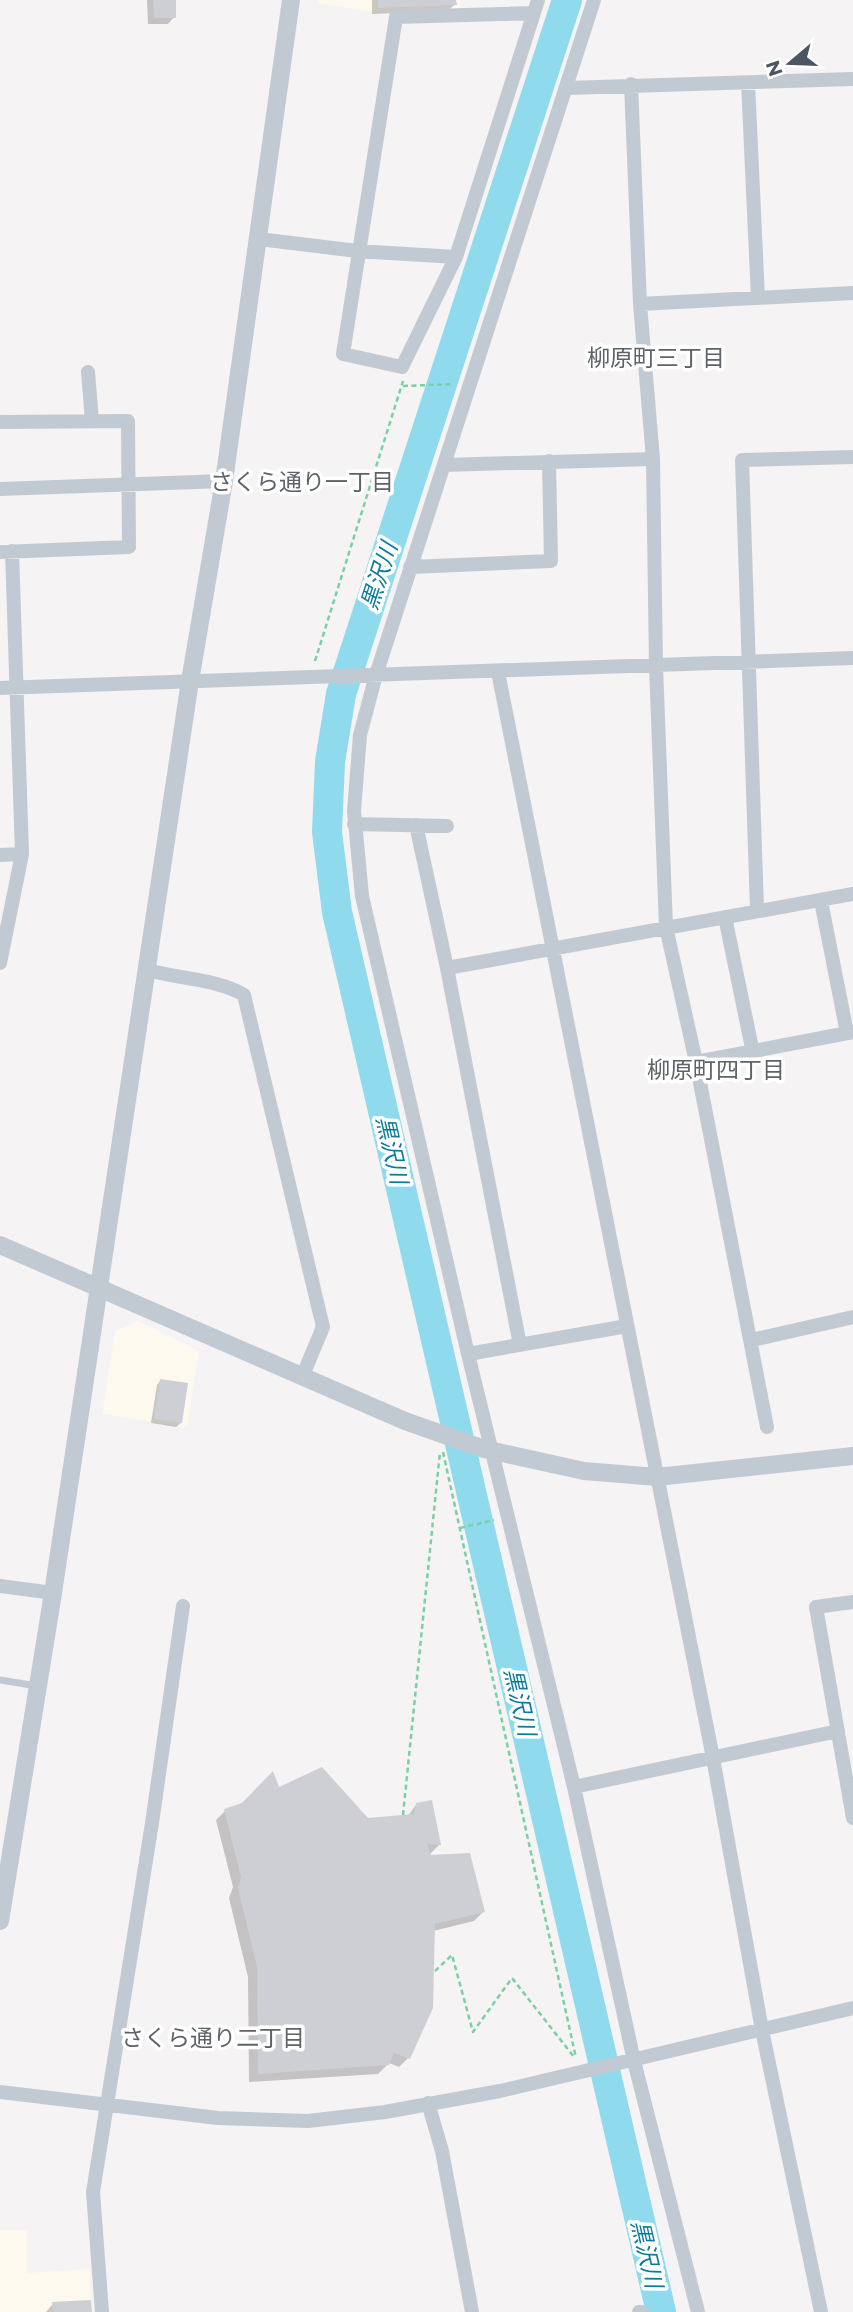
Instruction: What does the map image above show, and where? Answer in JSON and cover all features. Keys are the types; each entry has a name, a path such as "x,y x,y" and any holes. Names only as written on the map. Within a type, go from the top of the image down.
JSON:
{"street":[{"path":"0,1921 5,1857 53,1593 190,681 224,481 291,0"},
{"path":"594,0 410,567 371,675 360,734 354,824 362,896 489,1450 510,1517 574,1787 630,2062 698,2312"},
{"path":"536,7 456,257 402,367 343,354 357,251 396,17 536,7"},
{"path":"567,88 853,79"},
{"path":"748,83 758,298"},
{"path":"631,84 640,304 653,459 656,666 666,927 696,1062 767,1427"},
{"path":"259,239 357,251 456,257"},
{"path":"640,304 853,293"},
{"path":"88,372 92,421"},
{"path":"0,422 128,421 129,547 6,551 16,687 22,854 0,963"},
{"path":"757,909 742,460 853,457"},
{"path":"444,464 653,459"},
{"path":"410,567 551,561 549,461"},
{"path":"0,489 224,481"},
{"path":"0,688 853,658"},
{"path":"498,672 713,1758 762,2031 821,2312"},
{"path":"354,824 447,826"},
{"path":"416,825 447,968 520,1345"},
{"path":"0,855 22,854"},
{"path":"447,968 757,909 853,894"},
{"path":"696,1062 850,1033 821,901"},
{"path":"725,917 753,1053"},
{"path":"148,970 180,979 230,986 244,995 323,1328 303,1375"},
{"path":"0,1245 439,1433 489,1450 584,1471 657,1477 853,1456"},
{"path":"752,1340 853,1317"},
{"path":"468,1354 627,1326"},
{"path":"0,1586 53,1593"},
{"path":"853,1602 816,1607 853,1818"},
{"path":"102,2312 93,2192 183,1606"},
{"path":"574,1787 838,1731"},
{"path":"0,2091 218,2118 308,2121 385,2112 500,2091 853,2008"},
{"path":"428,2103 442,2151 472,2312"}],"lane":[{"path":"0,1680 38,1686"}],"path":[{"path":"402,367 403,386"},
{"path":"317,677 397,392 403,386 459,384"},
{"path":"403,1815 441,1441 576,2059 512,1978 473,2032 452,1955 435,1971"},
{"path":"460,1528 510,1517"}],"shaded area":[{"path":"318,0 460,0 460,10 378,13 318,3"},
{"path":"138,1321 199,1351 187,1427 102,1414 115,1331"},
{"path":"0,2230 27,2230 27,2273 89,2269 92,2312 0,2312"}],"building":[{"path":"153,0 176,0 176,18 154,18"},
{"path":"378,0 456,0 457,5 378,8"},
{"path":"160,1379 188,1383 182,1423 154,1419"},
{"path":"322,1767 368,1818 414,1814 416,1803 432,1800 441,1845 427,1844 431,1855 470,1853 485,1912 435,1924 433,2008 410,2059 394,2053 389,2065 258,2074 257,1967 238,1888 241,1877 224,1809 242,1803 273,1771 279,1787"},
{"path":"91,2300 92,2312 53,2312 52,2302"}],"waterway":[{"name":"黒沢川","path":"567,0 341,694 330,762 327,832 337,912 661,2312"}],"district":[{"name":"柳原町三丁目","path":"656,358"},
{"name":"さくら通り一丁目","path":"302,482"},
{"name":"柳原町四丁目","path":"716,1070"},
{"name":"さくら通り二丁目","path":"213,2038"}]}
